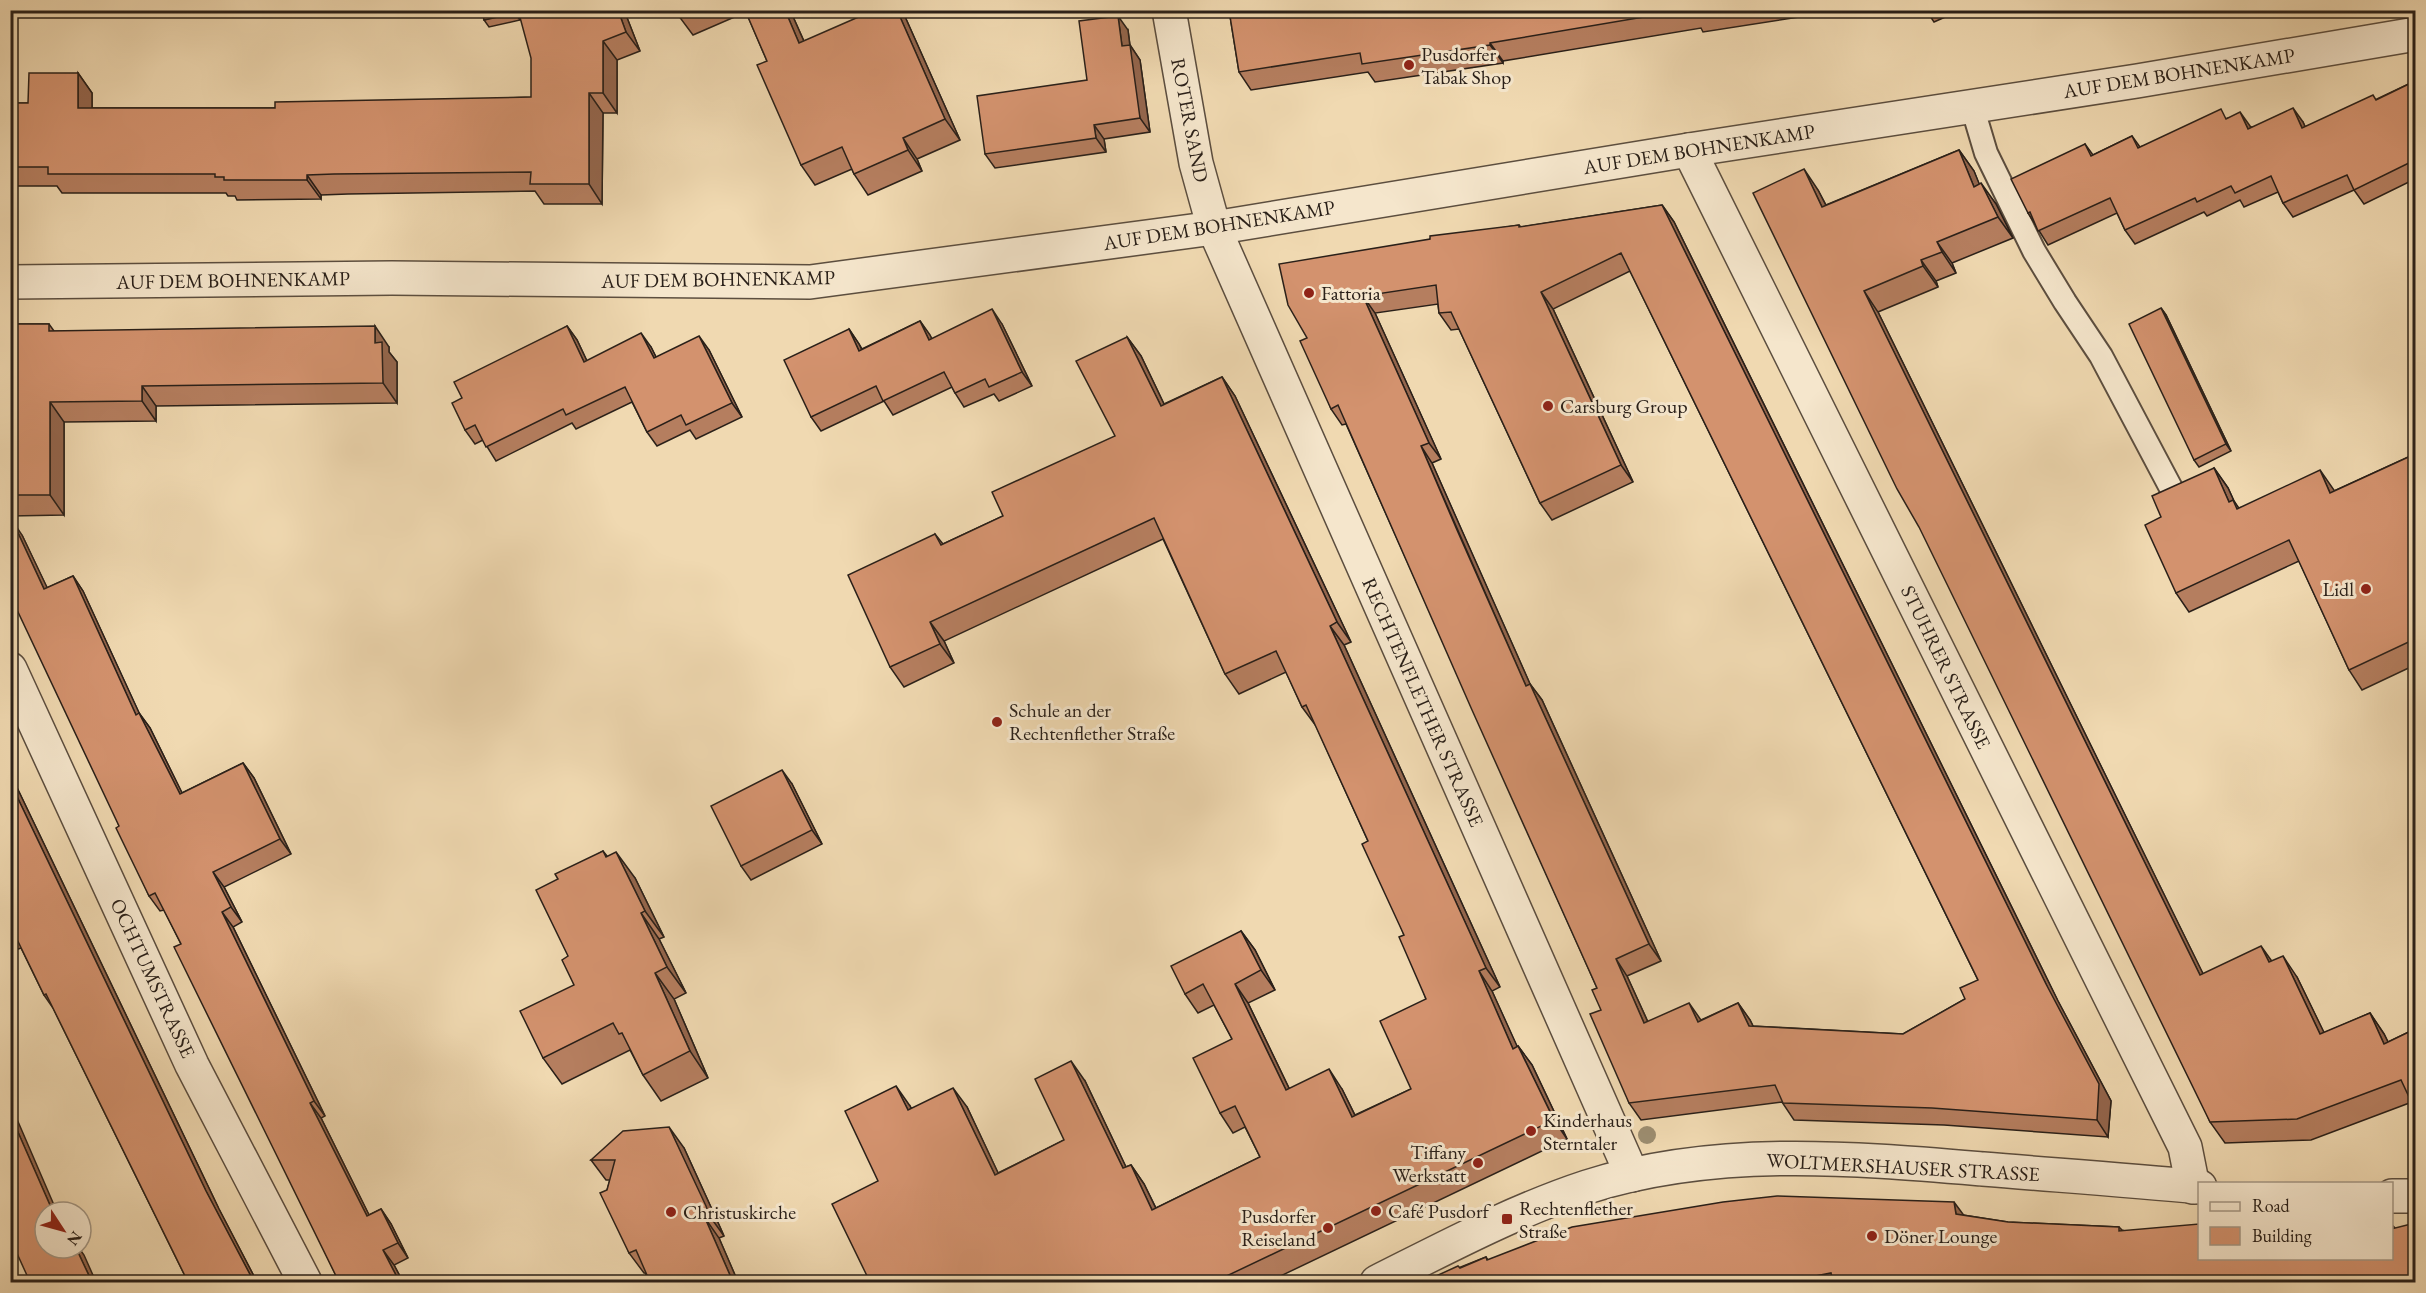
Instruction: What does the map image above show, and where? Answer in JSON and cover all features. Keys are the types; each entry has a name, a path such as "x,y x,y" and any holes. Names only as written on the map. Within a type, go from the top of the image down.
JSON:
{"street":[{"name":"ROTER SAND","path":"1169,10 1196,163 1214,228"},
{"name":"AUF DEM BOHNENKAMP","path":"10,282 392,278 810,282 1214,228 2415,34"},
{"name":"STUHRER STRASSE","path":"1689,150 2185,1147 2196,1187"},
{"name":"RECHTENFLETHER STRASSE","path":"1214,228 1632,1175"},
{"name":"OCHTUMSTRASSE","path":"10,669 192,1065 305,1282"},
{"name":"WOLTMERSHAUSER STRASSE","path":"1377,1282 1507,1219 1587,1187 1632,1175 1703,1163 1777,1157 1939,1165 2196,1187"},
{"path":"2393,1196 2415,1196"}],"lane":[{"path":"1972,106 1986,153 2034,251 2065,303 2101,356 2172,490"}],"building":[{"path":"482,10 515,10 515,13 484,20"},
{"path":"518,10 618,10 626,32 603,41 603,93 589,93 589,184 530,184 531,172 334,174 307,175 307,180 224,180 224,177 215,177 215,174 48,174 48,167 10,167 10,103 28,103 29,73 78,73 78,108 275,108 275,102 531,97 531,58"},
{"path":"676,10 688,10 678,15"},
{"path":"745,10 785,10 799,43 863,15 861,10 897,10 945,119 903,138 908,150 854,174 842,147 801,165 757,65 767,61"},
{"path":"1229,10 1685,10 1490,43 1490,45 1362,64 1360,53 1239,72"},
{"path":"1690,10 1710,10 1691,13"},
{"path":"1118,16 1122,46 1130,45 1140,118 1094,125 1096,138 985,154 977,96 1087,80 1079,21"},
{"path":"2415,81 2415,160 2354,190 2347,175 2283,203 2271,176 2235,193 2231,186 2197,202 2195,198 2125,230 2110,198 2038,231 2011,179 2085,144 2091,156 2132,136 2138,148 2221,109 2226,119 2240,112 2248,129 2293,108 2302,128 2373,95 2376,100"},
{"path":"1959,150 1974,187 1981,183 1998,217 1937,242 1942,252 1921,260 1923,266 1864,291 2200,975 2261,946 2269,962 2283,956 2320,1034 2370,1013 2384,1044 2415,1029 2415,1097 2410,1099 2401,1080 2297,1119 2210,1122 1753,193 1804,169 1822,207"},
{"path":"1662,205 2046,984 2099,1084 2097,1120 1932,1108 1783,1103 1775,1085 1629,1103 1590,1014 1601,1010 1592,990 1597,988 1338,405 1331,409 1300,341 1307,338 1288,305 1279,264 1430,239 1430,236 1519,225 1519,227","holes":["1621,253 1978,980 1960,988 1965,999 1903,1034 1749,1026 1738,1003 1698,1022 1689,1003 1644,1023 1616,959 1649,944 1530,684 1526,686 1457,530 1421,446 1429,443 1363,296 1436,285 1439,313 1451,312 1540,503 1621,465 1541,292"]},
{"path":"2161,308 2226,444 2194,460 2129,324"},
{"path":"992,309 1022,372 989,387 985,379 955,393 944,372 883,401 876,386 811,417 784,360 849,329 859,351 920,321 929,340"},
{"path":"10,324 49,324 49,331 375,326 375,343 382,342 383,383 142,386 142,401 50,402 50,495 10,495"},
{"path":"567,326 584,362 641,333 654,358 699,336 732,403 686,425 681,415 647,432 625,387 566,415 563,409 486,447 475,425 465,430 452,403 462,398 454,382"},
{"path":"1127,337 1161,406 1222,377 1337,622 1330,626 1486,968 1479,971 1513,1049 1518,1046 1554,1120 1214,1282 870,1282 832,1204 878,1181 845,1111 896,1086 908,1110 953,1088 995,1175 1064,1140 1035,1079 1071,1061 1123,1168 1131,1165 1152,1210 1260,1157 1235,1106 1220,1113 1193,1058 1232,1039 1203,984 1185,994 1171,966 1241,931 1261,970 1235,984 1286,1090 1329,1069 1352,1117 1411,1089 1380,1021 1426,999 1399,937 1404,935 1362,844 1368,841 1306,705 1302,707 1276,651 1225,674 1154,518 930,622 940,644 890,667 848,575 935,534 941,545 1003,516 992,492 1115,436 1076,361"},
{"path":"2415,454 2415,639 2349,670 2289,540 2176,593 2145,525 2161,517 2152,496 2214,468 2229,502 2233,500 2237,509 2320,470 2330,493"},
{"path":"10,520 44,589 73,576 136,715 139,713 180,794 243,763 280,839 213,872 231,907 222,912 314,1101 310,1103 367,1216 381,1209 398,1243 383,1250 399,1281 339,1282 174,947 181,944 155,893 149,896 116,828 119,826 10,595"},
{"path":"782,770 812,830 741,866 711,806"},
{"path":"10,782 206,1191 254,1282 188,1282 46,994 44,995 10,928"},
{"path":"603,851 606,857 616,852 645,911 641,913 667,967 655,973 690,1051 643,1075 622,1033 619,1034 613,1023 543,1058 520,1011 574,985 562,960 568,956 536,890 558,879 555,874"},
{"path":"10,1114 48,1200 33,1200 33,1260 82,1260 92,1282 30,1282 10,1238"},
{"name":"Christuskirche","path":"669,1127 706,1206 709,1215 705,1218 733,1282 650,1282 636,1250 629,1253 600,1193 607,1190 615,1160 591,1160 623,1131"},
{"path":"1777,1196 1954,1202 1956,1214 2008,1222 2119,1227 2119,1231 2198,1224 2198,1260 2393,1260 2393,1228 2415,1223 2415,1282 1833,1282 1831,1273 1785,1282 1423,1282 1458,1266 1460,1268 1486,1257 1487,1260 1572,1227 1723,1202"}],"place":[{"name":"Pusdorfer Tabak Shop","path":"1409,65"},
{"name":"Fattoria","path":"1309,293"},
{"name":"Carsburg Group","path":"1548,406"},
{"name":"Lidl","path":"2366,589"},
{"name":"Schule an der Rechtenflether Straße","path":"997,722"},
{"name":"Kinderhaus Sterntaler","path":"1531,1131"},
{"name":"Tiffany Werkstatt","path":"1478,1163"},
{"name":"Café Pusdorf","path":"1376,1211"},
{"name":"Christuskirche","path":"671,1212"},
{"name":"Rechtenflether Straße","path":"1507,1219"},
{"name":"Pusdorfer Reiseland","path":"1328,1228"},
{"name":"Döner Lounge","path":"1872,1236"}]}
